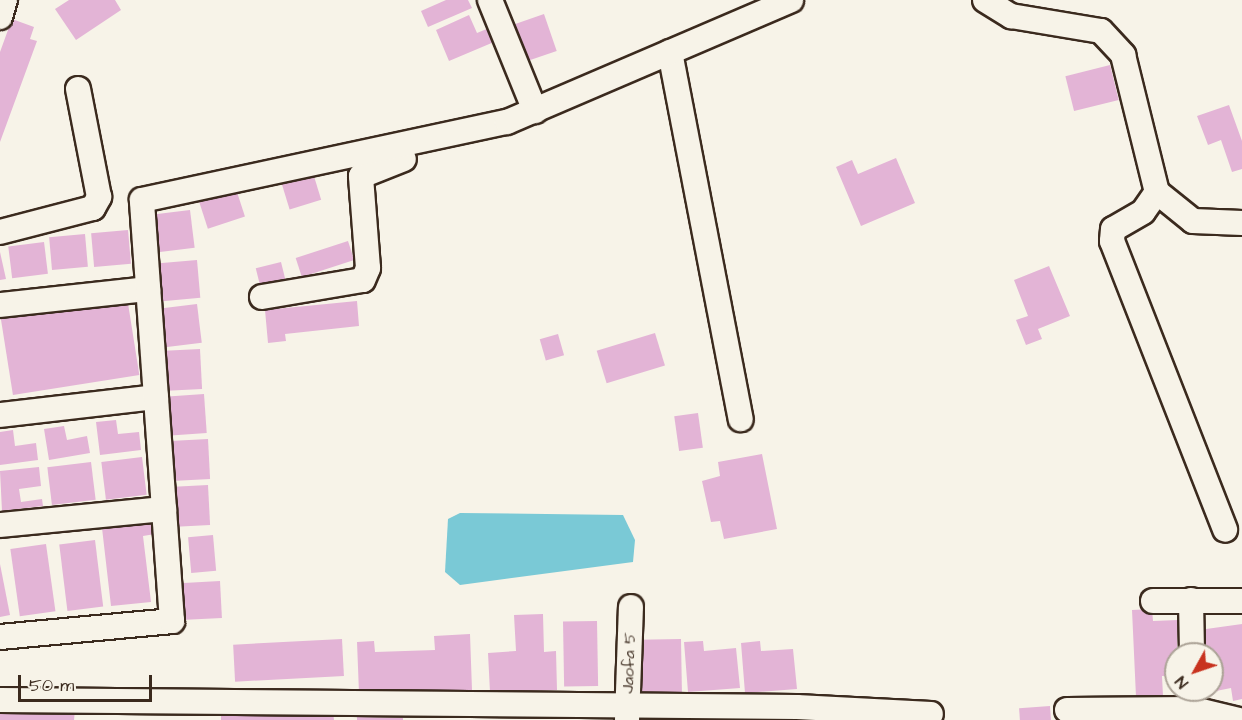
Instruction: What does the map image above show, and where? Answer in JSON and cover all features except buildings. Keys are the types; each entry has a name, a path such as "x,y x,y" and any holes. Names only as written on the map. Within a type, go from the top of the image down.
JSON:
{"street":[{"path":"0,16 5,0"},
{"path":"490,0 535,111"},
{"path":"0,637 172,621 142,200 507,122 791,0"},
{"path":"985,0 1011,16 1101,31 1110,38 1123,54 1157,192 1192,221 1242,223"},
{"path":"670,52 741,419"},
{"path":"0,232 93,208 99,197 78,89"},
{"path":"262,297 363,280 368,268 362,173 490,141 507,122"},
{"path":"1157,192 1143,212 1113,229 1112,241 1225,530"},
{"path":"0,305 148,289"},
{"path":"0,414 156,397"},
{"path":"0,525 164,509"},
{"path":"1191,600 1192,642"},
{"path":"1153,601 1242,601"},
{"name":"Jaofa 5","path":"627,713 631,607"},
{"path":"0,700 89,711 931,714"},
{"path":"1067,710 1192,706 1239,720"}],"water":[{"path":"460,513 623,515 635,540 633,562 460,585 445,572 448,519"}]}
